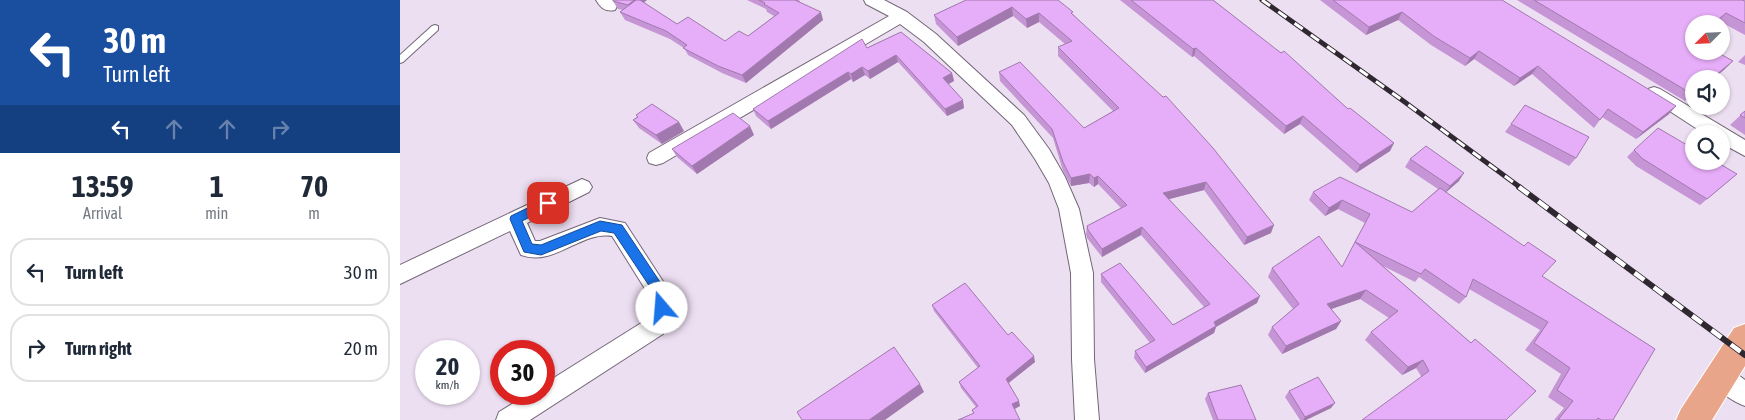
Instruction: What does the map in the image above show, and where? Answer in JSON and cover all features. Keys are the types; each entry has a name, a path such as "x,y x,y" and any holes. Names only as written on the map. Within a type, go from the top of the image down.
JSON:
{"main road":[{"path":"1693,420 1745,338"}],"street":[{"path":"872,0 901,16 930,38 1018,120 1042,154 1058,182 1069,209 1082,273 1083,359 1087,420"},
{"path":"656,158 901,16"},
{"path":"1636,82 1706,125"},
{"path":"1730,140 1745,149"},
{"path":"400,275 582,187"},
{"path":"508,420 655,327 662,308 657,289 618,229 600,226 541,250 528,249 515,219"},
{"path":"1721,376 1745,395"}],"lane":[{"path":"400,60 435,28"}],"building":[{"path":"613,0 634,0 628,5"},
{"path":"636,0 640,0 677,24 688,17 725,41 739,31 748,36 779,13 759,0 795,0 821,12 742,75 718,66 683,48 687,45 666,31 620,12"},
{"path":"966,0 1058,0 1163,97 1166,96 1213,148 1274,225 1247,237 1206,182 1163,193 1260,296 1214,322 1216,326 1146,367 1135,351 1155,340 1101,274 1120,263 1173,325 1210,304 1142,227 1102,249 1087,226 1127,205 1098,176 1094,178 1090,174 1071,178 1063,162 1052,129 999,72 1020,62 1084,128 1119,108 1058,47 1072,41 1039,13 1026,19 1012,7 957,37 934,15"},
{"path":"1131,0 1213,0 1281,53 1284,51 1348,109 1350,108 1394,143 1360,165 1303,116 1286,126 1196,48 1193,49"},
{"path":"1333,0 1502,0 1676,106 1643,132 1608,109 1600,120 1538,66 1520,78 1479,51 1470,58 1435,37 1402,12 1369,27"},
{"path":"1534,0 1745,1 1745,23 1726,13 1724,15 1685,15 1685,60 1730,59 1733,61 1722,70 1685,70 1685,90"},
{"path":"901,32 952,73 943,78 963,100 945,109 896,55 868,71 862,67 851,74 848,72 768,121 753,109 862,39 867,48"},
{"path":"652,104 679,122 656,135 633,120 638,117 636,115"},
{"path":"1525,105 1589,137 1576,158 1511,124"},
{"path":"1745,111 1745,118 1740,115"},
{"path":"733,113 750,126 692,166 672,149"},
{"path":"1658,128 1685,144 1685,170 1730,170 1737,174 1707,199 1643,159 1634,150"},
{"path":"1426,146 1464,173 1450,186 1410,159"},
{"path":"1340,177 1412,212 1440,188 1524,246 1528,242 1556,261 1542,276 1655,349 1613,420 1601,420 1598,418 1596,420 1558,420 1573,401 1557,390 1570,368 1534,343 1548,322 1473,279 1466,297 1425,269 1421,274 1355,242 1370,214 1342,200 1329,208 1313,192"},
{"path":"1319,236 1342,267 1355,242 1471,343 1475,339 1536,391 1506,420 1362,420 1429,371 1423,360 1408,367 1371,332 1398,311 1366,290 1327,304 1341,321 1286,346 1272,327 1299,304 1272,268"},
{"path":"965,283 1008,335 1012,332 1034,356 1006,379 1019,401 1012,404 1020,420 958,420 974,413 972,410 978,406 959,382 980,366 932,305"},
{"path":"894,347 920,384 869,420 802,420 797,412"},
{"path":"1318,377 1335,403 1305,417 1289,391"},
{"path":"1241,385 1256,420 1218,420 1208,393"}],"railway":[{"path":"1262,0 1521,188"},
{"path":"1519,187 1745,355"}],"route":[{"path":"548,203 515,219 528,249 541,250 600,226 618,229 657,289 662,308"}]}
